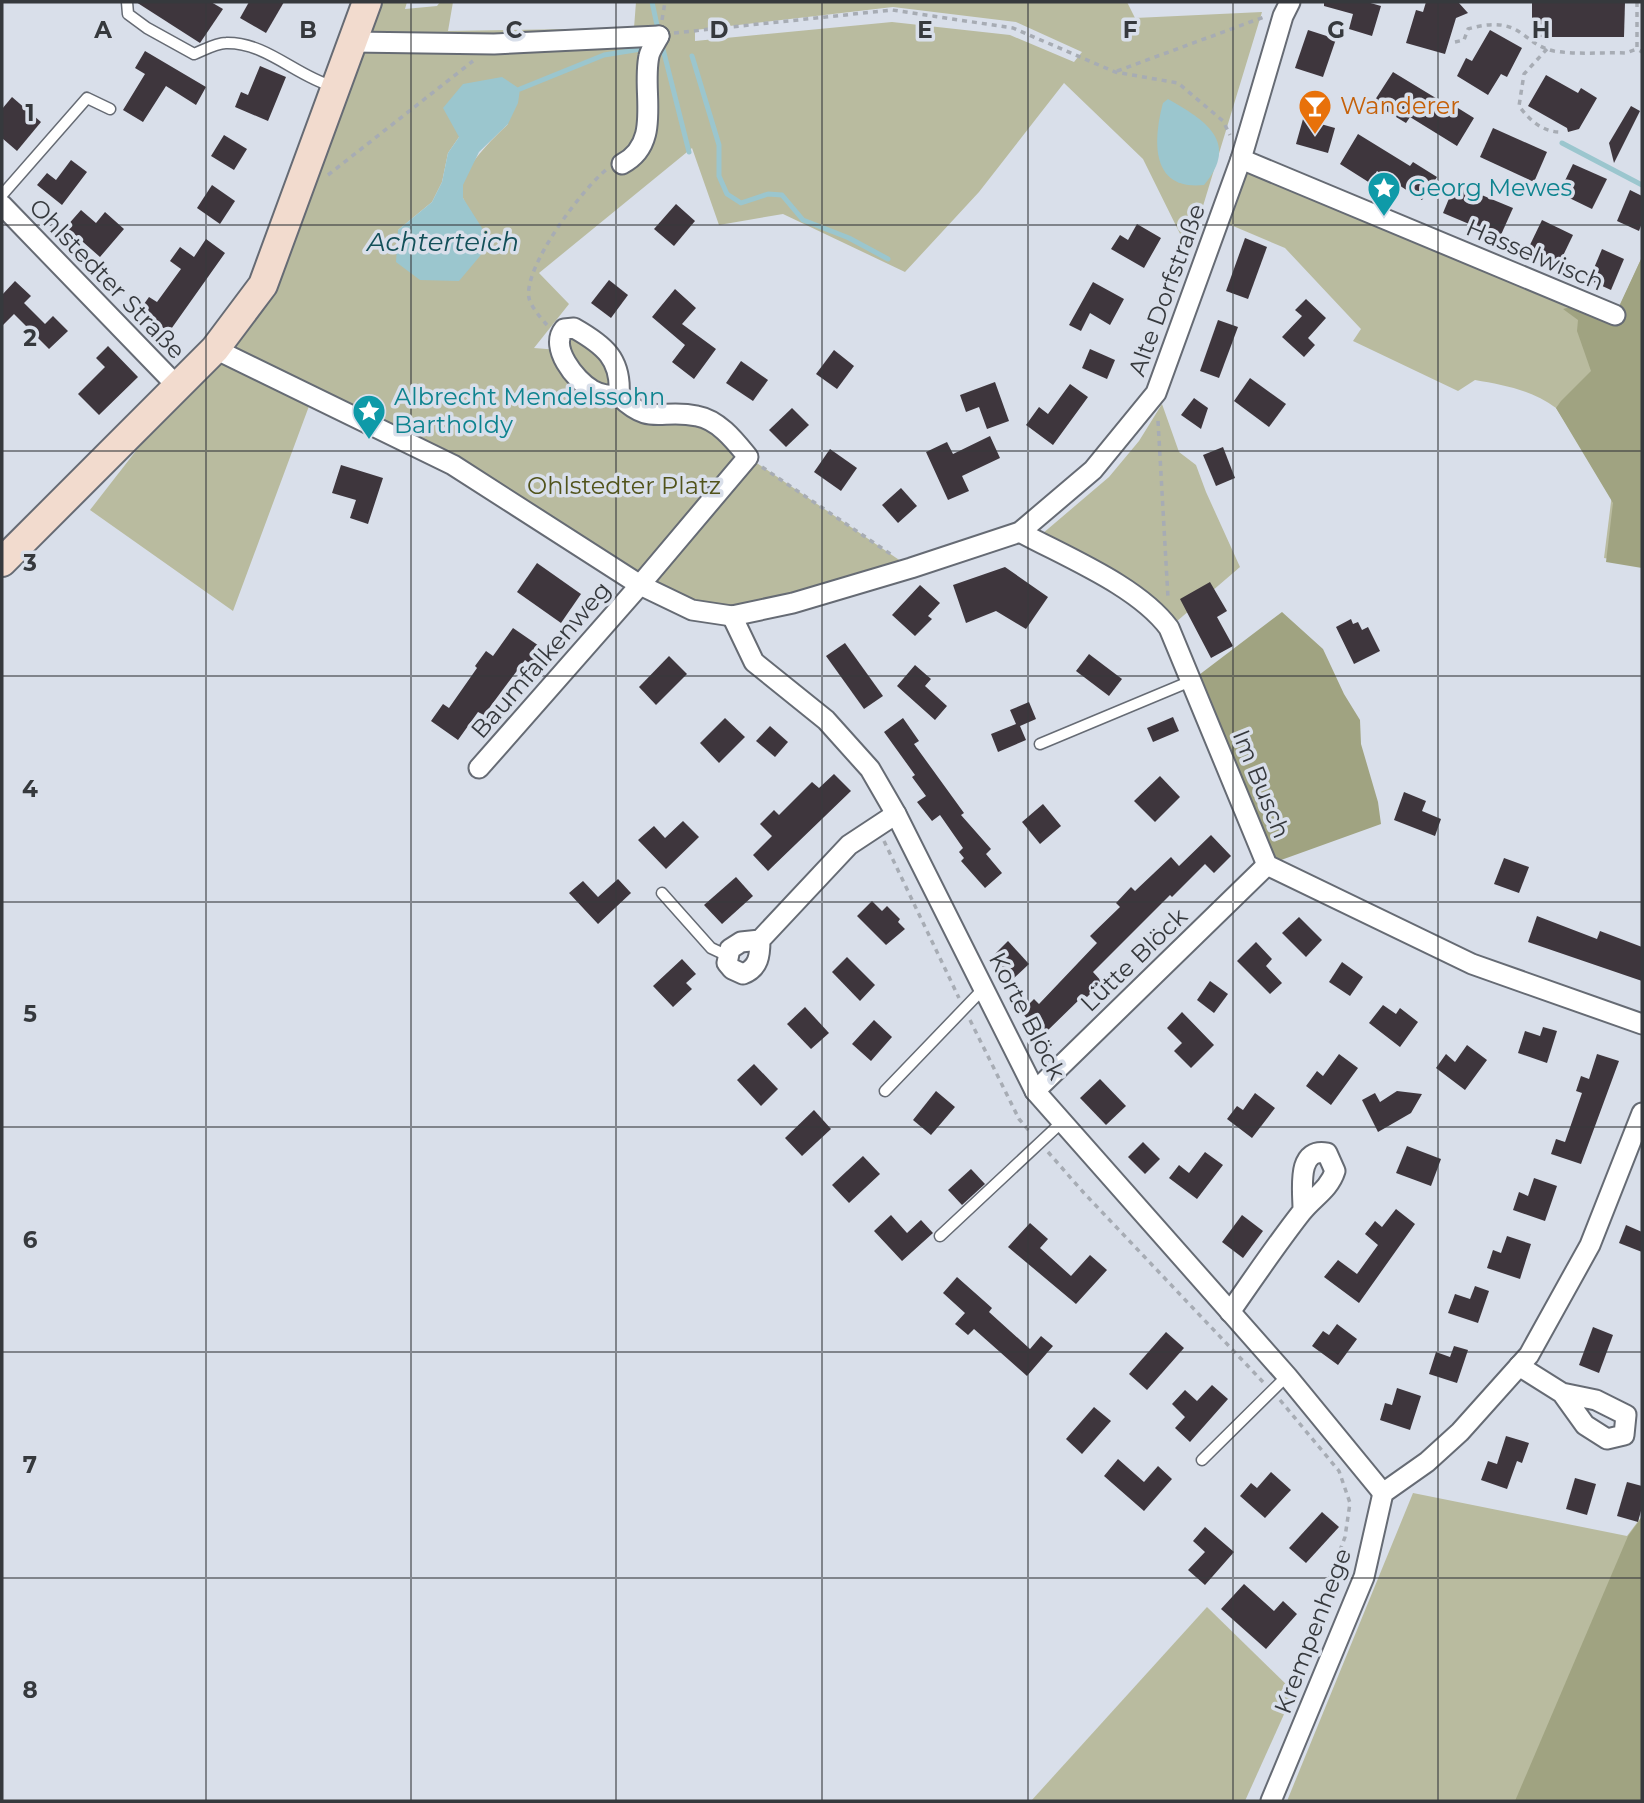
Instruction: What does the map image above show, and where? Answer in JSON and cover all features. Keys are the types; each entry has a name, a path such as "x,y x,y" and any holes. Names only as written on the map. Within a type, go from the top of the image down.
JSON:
{"street":[{"path":"2,562 215,349 263,285 366,2"},
{"name":"Alte Dorfstraße","path":"911,568 1020,531 1093,470 1156,393 1241,159 1286,9"},
{"path":"353,42 494,44 659,36 649,56 648,111 644,141 634,157 622,164"},
{"name":"Hasselwisch","path":"1241,159 1615,315"},
{"name":"Ohlstedter Straße","path":"2,205 177,386"},
{"path":"619,397 620,382 616,365 608,352 573,328 564,329 558,338 560,350 578,378 590,389 605,396 619,397 633,410 643,414 698,416 710,421 729,435 748,457 640,585"},
{"path":"215,349 453,465 640,585 692,610 732,616 793,603 911,568"},
{"name":"Im Busch","path":"1020,531 1126,589 1149,606 1169,628 1267,865 1472,964 1642,1024"},
{"name":"Baumfalkenweg","path":"479,768 640,585"},
{"name":"Korte Blöck","path":"732,616 754,662 826,720 870,769 896,814 1035,1091 1287,1376 1383,1493"},
{"path":"760,940 741,942 730,949 727,963 732,969 738,973 748,972 758,962 760,940 849,845 896,814"},
{"name":"Lütte Blöck","path":"1035,1091 1267,865"},
{"path":"1383,1493 1427,1462 1452,1439 1529,1355 1590,1245 1638,1136 1642,1113"},
{"path":"1230,1312 1303,1209"},
{"path":"1519,1366 1562,1393"},
{"name":"Krempenhege","path":"1271,1801 1364,1577 1383,1493"}],"lane":[{"path":"127,2 128,13 147,28 194,54 223,43 243,45 279,58 316,82 336,87"},
{"path":"2,195 87,98 110,109"},
{"path":"1040,744 1191,681"},
{"path":"662,892 711,948 728,956"},
{"path":"885,1091 985,988"},
{"path":"940,1236 1062,1122"},
{"path":"1202,1460 1287,1376"}],"path":[{"path":"1637,2 1637,49"},
{"path":"1115,72 1286,9"},
{"path":"659,36 682,31 892,10 1013,28 1115,72 1178,83 1223,121 1241,159"},
{"path":"1455,42 1464,40 1468,29 1498,24 1518,30 1537,45 1547,49 1577,53 1626,53 1637,49"},
{"path":"325,178 494,44"},
{"path":"1547,49 1524,74 1520,106 1528,118 1539,126 1554,132 1563,132"},
{"path":"1637,49 1642,52"},
{"path":"560,334 548,326 529,300 529,279 548,243 594,179 608,167 622,164"},
{"path":"1156,393 1169,628"},
{"path":"748,457 911,568"},
{"path":"878,826 889,856 1020,1119 1084,1193 1271,1390 1339,1471 1350,1503 1345,1537 1293,1674 1313,1701"}],"green space":[{"name":"Ohlstedter Platz","path":"377,2 407,2 405,9 453,2 448,31 634,28 636,2 1127,2 1135,18 1262,12 1189,252 1143,159 1064,83 979,192 905,272 783,214 719,225 692,148 539,273 569,304 534,348 559,350 558,338 585,335 633,410 698,416 748,457 911,568 793,603 692,610 453,465 312,398 233,611 90,510 215,349 274,288","holes":["893,7 1016,22 1082,52 1074,62 1010,35 892,22 695,41 695,30","508,124 477,157 465,178 463,198 472,213 398,230 432,202 442,182 448,153 459,137"]},
{"path":"1241,159 1616,314 1642,257 1642,565 1604,558 1612,494 1556,408 1507,386 1475,380 1458,391 1353,341 1361,329 1285,248 1219,220"},
{"path":"1642,257 1642,568 1606,562 1613,503 1556,408 1591,371 1577,331 1578,320 1563,309 1574,306 1615,315"},
{"path":"1162,404 1179,452 1196,465 1240,567 1169,628 1035,540 1109,477 1139,441"},
{"path":"1282,612 1323,649 1344,694 1360,720 1361,744 1378,802 1381,824 1267,865 1191,681"},
{"path":"1413,1493 1627,1536 1642,1516 1642,1801 1287,1801"},
{"path":"1642,1517 1642,1801 1515,1801 1628,1536"},
{"path":"1207,1607 1294,1692 1245,1801 1031,1801"}],"water":[{"name":"Achterteich","path":"502,77 520,89 518,103 508,124 479,152 463,185 463,198 482,228 487,242 480,256 459,281 420,280 396,262 398,230 432,202 442,182 448,153 459,137 443,108 463,84"},
{"path":"1168,99 1205,124 1218,144 1219,156 1204,185 1186,185 1173,180 1160,160 1158,132 1163,103"}],"building":[{"path":"136,2 211,2 223,9 200,43"},
{"path":"249,2 284,2 266,33 240,18"},
{"path":"1324,2 1367,2 1381,6 1372,36 1349,29 1353,14 1324,6"},
{"path":"1426,2 1458,2 1468,13 1456,18 1445,54 1406,43 1416,10 1423,12"},
{"path":"1532,2 1625,2 1624,37 1532,37"},
{"path":"1308,30 1336,39 1323,77 1295,68"},
{"path":"1490,30 1522,48 1507,77 1501,74 1488,95 1457,76 1466,58 1472,61"},
{"path":"145,51 206,87 196,105 166,86 143,122 123,110 145,74 135,68"},
{"path":"260,66 286,77 268,121 235,107 241,92 248,95"},
{"path":"1393,72 1474,118 1457,146 1410,117 1406,123 1373,103"},
{"path":"1546,75 1578,93 1581,88 1597,98 1579,129 1568,132 1567,128 1528,106"},
{"path":"12,97 41,122 17,151 2,138 2,109"},
{"path":"1631,106 1640,111 1614,163 1609,143"},
{"name":"Wanderer","path":"1303,119 1335,128 1328,153 1296,144"},
{"path":"1493,128 1547,152 1534,182 1480,157"},
{"path":"1358,134 1410,166 1413,162 1437,177 1422,200 1377,171 1370,183 1340,164"},
{"path":"224,135 247,149 234,170 211,156"},
{"path":"71,160 87,172 62,205 37,185 47,173 56,180"},
{"path":"1573,164 1607,179 1592,209 1559,193"},
{"path":"1455,184 1513,208 1500,237 1443,213"},
{"path":"212,185 235,201 220,224 197,208"},
{"path":"1630,190 1642,196 1642,223 1639,231 1617,221"},
{"path":"676,204 695,221 674,246 654,229"},
{"path":"81,210 96,223 105,212 124,229 100,257 66,227"},
{"path":"1542,220 1573,235 1559,264 1528,249"},
{"path":"1137,224 1161,238 1144,268 1111,249 1120,235 1128,240"},
{"path":"1245,238 1267,247 1248,299 1226,291"},
{"path":"206,239 225,253 169,332 139,311 149,297 157,302 181,269 170,261 180,247 194,257"},
{"path":"1602,249 1624,259 1611,290 1589,280"},
{"path":"609,280 628,295 611,318 591,303"},
{"path":"15,281 31,296 24,303 45,324 53,316 68,331 49,349 14,314 2,326 2,295"},
{"path":"1093,282 1124,299 1110,325 1090,313 1081,331 1069,325"},
{"path":"675,289 696,308 682,324 716,349 694,379 672,362 685,345 652,317"},
{"path":"1306,299 1326,318 1308,338 1315,345 1304,357 1282,337 1302,316 1295,310"},
{"path":"1218,320 1238,327 1219,378 1200,371"},
{"path":"108,346 138,377 99,415 78,394 105,367 96,358"},
{"path":"1090,349 1115,360 1107,379 1082,368"},
{"path":"834,350 854,366 837,389 816,374"},
{"path":"741,361 768,380 753,401 726,383"},
{"path":"1250,378 1286,404 1269,427 1234,401"},
{"path":"995,382 1009,421 987,429 979,407 966,412 960,395"},
{"path":"1070,384 1088,397 1053,445 1026,425 1039,407 1048,414"},
{"path":"1194,398 1208,408 1201,429 1181,415"},
{"path":"792,408 809,425 786,447 769,430"},
{"path":"990,436 1000,458 962,476 969,491 948,500 926,452 947,442 953,454"},
{"path":"1223,447 1235,478 1216,486 1203,455"},
{"path":"830,449 857,468 841,491 814,472"},
{"path":"341,465 383,478 368,524 350,518 356,500 332,493"},
{"path":"901,488 917,506 898,523 882,505"},
{"path":"537,563 581,594 561,623 517,592"},
{"path":"1005,567 1048,597 1026,629 996,611 966,623 953,585"},
{"path":"1210,582 1227,611 1217,617 1233,646 1211,658 1180,599"},
{"path":"920,585 940,603 928,616 932,619 915,636 892,615"},
{"path":"1351,619 1353,624 1358,622 1362,630 1368,627 1380,651 1354,664 1336,627"},
{"path":"513,628 545,650 533,666 525,660 484,715 478,712 458,740 431,721 443,704 449,708 486,651 493,656"},
{"path":"845,643 883,696 864,709 826,656"},
{"path":"1089,654 1122,679 1109,696 1076,671"},
{"path":"669,656 687,674 656,705 639,687"},
{"path":"915,665 931,679 925,686 947,706 935,720 897,686"},
{"path":"1029,702 1036,719 1020,726 1026,740 998,752 991,734 1016,724 1010,710"},
{"path":"1173,717 1179,731 1153,742 1147,728"},
{"path":"725,718 745,737 719,763 700,743"},
{"path":"903,718 919,741 914,744 964,813 961,815 991,849 986,854 1002,873 985,888 961,861 964,858 959,852 963,848 940,815 932,821 917,802 926,796 912,777 915,775 884,732"},
{"path":"770,726 788,742 775,757 756,741"},
{"path":"834,774 851,791 768,871 753,855 772,836 760,824 774,810 779,815 812,782 819,788"},
{"path":"1160,776 1180,797 1155,822 1134,801"},
{"path":"1404,792 1426,801 1422,811 1441,819 1435,836 1394,820"},
{"path":"1043,804 1061,826 1040,844 1022,822"},
{"path":"683,821 699,837 666,869 638,840 654,826 665,838"},
{"path":"1211,835 1231,856 1214,873 1205,864 1172,897 1170,895 1093,972 1102,982 1087,997 1084,995 1043,1035 1021,1012 1034,999 1039,1004 1097,943 1090,936 1120,907 1116,903 1131,887 1135,891 1171,857 1179,866"},
{"path":"1504,858 1529,867 1519,893 1494,884"},
{"path":"736,877 753,896 722,924 704,905"},
{"path":"618,879 631,893 598,924 569,893 583,881 598,897"},
{"path":"872,901 882,911 887,906 900,919 898,922 905,929 886,945 857,916"},
{"path":"1537,916 1597,939 1600,931 1642,947 1642,981 1528,942"},
{"path":"1299,917 1322,940 1306,957 1282,933"},
{"path":"1008,941 1029,964 1012,980 991,958"},
{"path":"1256,942 1272,959 1266,966 1282,983 1270,994 1237,961"},
{"path":"847,957 875,985 860,1001 832,972"},
{"path":"682,959 696,974 686,983 692,989 673,1007 653,986"},
{"path":"1342,962 1363,977 1350,996 1329,982"},
{"path":"1210,981 1228,994 1214,1013 1197,1000"},
{"path":"1383,1005 1396,1014 1400,1008 1418,1022 1400,1047 1369,1023"},
{"path":"805,1007 829,1033 811,1049 787,1024"},
{"path":"1182,1012 1214,1045 1191,1068 1174,1051 1182,1043 1167,1028"},
{"path":"874,1020 892,1037 871,1061 852,1044"},
{"path":"1543,1027 1557,1031 1547,1063 1518,1053 1525,1031 1540,1036"},
{"path":"1467,1045 1487,1060 1465,1090 1436,1068 1446,1054 1455,1062"},
{"path":"1339,1054 1358,1068 1331,1105 1306,1086 1317,1071 1323,1076"},
{"path":"1597,1054 1619,1061 1581,1164 1551,1154 1556,1139 1565,1142 1582,1093 1576,1091 1581,1076 1589,1079"},
{"path":"754,1064 778,1089 761,1106 737,1080"},
{"path":"1100,1079 1126,1106 1106,1125 1080,1098"},
{"path":"936,1091 955,1107 931,1135 913,1120"},
{"path":"1397,1091 1422,1094 1411,1113 1378,1132 1362,1100 1375,1093 1380,1102"},
{"path":"1255,1093 1275,1108 1252,1138 1227,1119 1237,1106 1243,1110"},
{"path":"814,1110 831,1129 802,1156 785,1138"},
{"path":"1143,1142 1160,1159 1145,1174 1128,1157"},
{"path":"1407,1146 1441,1159 1431,1186 1396,1173"},
{"path":"1205,1152 1223,1165 1197,1199 1169,1178 1179,1165 1189,1173"},
{"path":"863,1156 880,1174 849,1203 832,1185"},
{"path":"971,1169 985,1184 962,1205 948,1190"},
{"path":"1534,1178 1557,1186 1545,1221 1513,1210 1519,1192 1528,1196"},
{"path":"1396,1209 1415,1224 1359,1303 1324,1277 1338,1260 1357,1274 1378,1245 1365,1234 1375,1221 1382,1227"},
{"path":"891,1215 907,1233 921,1220 933,1233 902,1261 874,1231"},
{"path":"1242,1215 1263,1231 1243,1258 1222,1242"},
{"path":"1030,1223 1048,1239 1040,1248 1071,1276 1090,1255 1107,1270 1076,1304 1008,1247"},
{"path":"1626,1225 1642,1232 1642,1252 1619,1243"},
{"path":"1507,1236 1531,1244 1520,1279 1487,1268 1493,1250 1501,1253"},
{"path":"957,1277 992,1308 989,1312 1030,1349 1041,1336 1053,1346 1027,1376 974,1329 968,1335 955,1324 965,1313 943,1293"},
{"path":"1475,1286 1489,1291 1478,1323 1448,1313 1455,1294 1470,1299"},
{"path":"1337,1324 1357,1339 1338,1365 1312,1346 1323,1331 1329,1335"},
{"path":"1593,1327 1613,1335 1599,1373 1579,1365"},
{"path":"1166,1332 1184,1348 1147,1390 1129,1374"},
{"path":"1454,1346 1468,1350 1457,1383 1429,1374 1436,1352 1450,1357"},
{"path":"1212,1385 1228,1399 1190,1442 1175,1428 1185,1417 1172,1404 1185,1390 1197,1401"},
{"path":"1397,1388 1421,1396 1410,1430 1380,1420 1385,1403 1392,1405"},
{"path":"1094,1407 1111,1421 1082,1454 1066,1439"},
{"path":"1506,1436 1529,1443 1522,1463 1517,1461 1507,1489 1481,1480 1488,1461 1497,1464"},
{"path":"1118,1459 1144,1482 1158,1466 1172,1479 1144,1511 1104,1476"},
{"path":"1271,1472 1291,1490 1265,1518 1240,1496 1251,1483 1257,1488"},
{"path":"1575,1478 1596,1484 1587,1515 1566,1509"},
{"path":"1627,1482 1642,1486 1642,1507 1638,1522 1617,1516"},
{"path":"1322,1512 1339,1527 1306,1563 1289,1548"},
{"path":"1205,1527 1234,1552 1205,1585 1188,1570 1205,1552 1193,1541"},
{"path":"1244,1584 1274,1611 1283,1601 1297,1614 1266,1649 1221,1609"}],"waterway":[{"path":"652,2 657,25"},
{"path":"520,89 604,55 641,49"},
{"path":"663,49 689,152"},
{"path":"692,56 719,145 719,176 727,194 741,203 768,194 782,195 803,220 849,238 888,259"},
{"path":"1562,143 1642,185"}],"place":[{"name":"Wanderer","path":"1315,136"},
{"name":"Georg Mewes","path":"1384,218"},
{"name":"Albrecht Mendelssohn Bartholdy","path":"369,441"}]}
